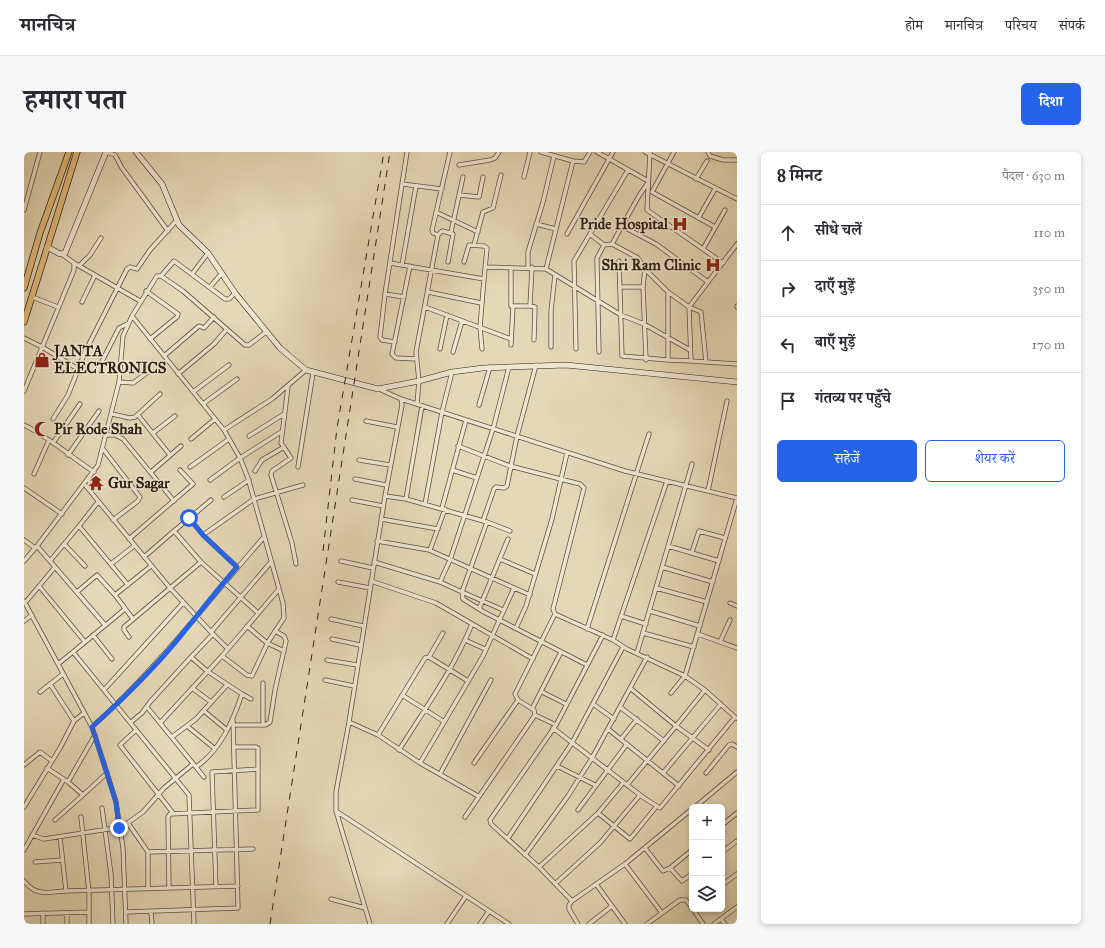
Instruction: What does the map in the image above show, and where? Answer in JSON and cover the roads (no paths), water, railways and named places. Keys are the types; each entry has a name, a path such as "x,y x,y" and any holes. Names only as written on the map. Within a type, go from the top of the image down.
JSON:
{"main road":[{"path":"24,288 40,232 68,152"},
{"path":"24,322 77,152"}],"street":[{"path":"24,210 40,152"},
{"path":"64,255 106,152 116,157 124,171 168,231"},
{"path":"136,152 162,184 176,221 180,227 208,253 235,293 280,348 306,370 378,389 422,406 636,474 737,498 685,676 671,693"},
{"path":"395,342 380,339 385,294 407,152"},
{"path":"438,235 434,234 432,231 450,152"},
{"path":"459,165 490,160 495,158 499,152"},
{"path":"524,177 530,152"},
{"path":"541,152 573,161 584,162 590,152"},
{"path":"597,152 648,182"},
{"path":"567,234 613,152"},
{"path":"645,152 650,153 696,179 737,199"},
{"path":"674,152 652,192 715,227"},
{"path":"708,152 710,156 718,159 737,160"},
{"path":"650,153 647,210 723,263"},
{"path":"530,306 530,267 528,252 554,156"},
{"path":"546,269 573,161"},
{"path":"696,179 707,161"},
{"path":"576,349 574,261 591,236 628,170"},
{"path":"474,245 483,212 493,208 501,175"},
{"path":"448,262 453,238 451,232 463,177"},
{"path":"459,195 479,198 483,177"},
{"path":"612,244 638,196 648,182"},
{"path":"402,184 442,189"},
{"path":"402,265 416,186"},
{"path":"699,217 715,189"},
{"path":"702,249 725,210"},
{"path":"436,212 478,232"},
{"path":"53,419 68,395 78,369 128,268 131,267 137,269 150,250 176,221"},
{"path":"536,224 556,229"},
{"path":"622,226 656,244 708,282"},
{"path":"416,404 419,379 416,352 438,235 442,231 451,232"},
{"path":"591,236 604,245 612,244 638,258 645,269 668,292 688,307 700,310 703,315 706,362"},
{"path":"79,266 92,253 101,238"},
{"path":"691,361 688,307 737,244"},
{"path":"464,262 468,246 474,245 487,248 481,303 480,327 482,349"},
{"path":"599,352 597,258 604,245"},
{"path":"48,247 140,301"},
{"path":"192,274 208,253"},
{"path":"24,562 94,472 103,449 120,382 122,345 129,323 140,301 157,276 161,276 174,261 227,300 235,293"},
{"path":"619,261 622,356 646,360 737,364"},
{"path":"24,391 74,270 74,263"},
{"path":"390,264 484,279"},
{"path":"410,266 392,354 394,358 417,359"},
{"path":"486,267 530,267 546,269 621,315 644,324 690,350"},
{"path":"511,268 511,304 513,306 511,345"},
{"path":"645,269 643,287 646,360"},
{"path":"210,288 222,273"},
{"path":"82,302 95,275"},
{"path":"551,347 551,311 555,275"},
{"path":"161,276 183,291 247,345 266,332"},
{"path":"620,287 643,287"},
{"path":"146,291 178,314 177,317 150,340"},
{"path":"428,292 481,303"},
{"path":"668,292 668,360"},
{"path":"385,294 404,297"},
{"path":"32,297 58,307"},
{"path":"425,306 512,339"},
{"path":"513,306 530,306 535,308 534,340"},
{"path":"440,349 447,315"},
{"path":"132,316 224,430 240,458 249,480 279,589 285,614 267,643 253,675 250,676 241,672 222,656"},
{"path":"164,356 199,326 204,328 214,317"},
{"path":"453,352 462,321"},
{"path":"97,371 119,328 129,323"},
{"path":"178,374 214,344 227,329"},
{"path":"24,338 78,369"},
{"path":"193,392 229,365"},
{"path":"536,365 517,436 506,486 504,488 496,487 494,489 472,568 462,592 463,599 499,620 587,666"},
{"path":"378,389 452,372 490,367 536,365 566,365 737,382"},
{"path":"440,582 450,560 465,516 493,429 510,366"},
{"path":"480,405 490,367"},
{"path":"224,430 288,387 306,370"},
{"path":"120,382 133,383 148,372"},
{"path":"425,504 442,412 452,372"},
{"path":"298,467 313,373"},
{"path":"203,404 237,379"},
{"path":"288,387 281,432 281,442 291,458 271,473 278,493 296,564"},
{"path":"112,414 130,418 138,414 160,394"},
{"path":"370,924 336,811 336,792 349,722 384,496 402,405 401,399"},
{"path":"708,491 727,401"},
{"path":"34,474 51,441 80,404"},
{"path":"406,499 422,406"},
{"path":"68,455 99,411"},
{"path":"138,414 170,455"},
{"path":"248,436 284,414"},
{"path":"154,434 175,416"},
{"path":"191,439 215,419"},
{"path":"430,550 438,530 458,446 466,420"},
{"path":"366,421 397,427"},
{"path":"24,425 51,441 68,455 94,472"},
{"path":"210,480 240,458 281,432"},
{"path":"587,630 649,434"},
{"path":"107,435 115,435 123,439 174,501"},
{"path":"190,468 229,439"},
{"path":"151,472 181,446"},
{"path":"458,446 510,466 580,484 584,488 553,609 555,614 515,694 518,700 535,712 535,715 554,726 572,743 627,786 661,808 736,718 705,690 685,676 623,647 603,635 587,630 555,614"},
{"path":"255,471 262,460 284,447"},
{"path":"103,449 140,496 138,501 113,520"},
{"path":"516,628 530,595 562,480 567,453"},
{"path":"359,460 390,466"},
{"path":"637,653 692,464"},
{"path":"129,539 193,484 180,470"},
{"path":"452,470 477,478"},
{"path":"355,478 386,485"},
{"path":"224,497 249,480"},
{"path":"613,640 667,481"},
{"path":"85,485 134,546 183,603 228,648"},
{"path":"203,535 254,499 303,485"},
{"path":"24,488 62,514"},
{"path":"384,496 406,499 425,504 510,531"},
{"path":"144,557 211,500"},
{"path":"352,500 383,506"},
{"path":"50,561 98,502"},
{"path":"189,518 203,535 237,567"},
{"path":"381,519 438,530"},
{"path":"79,526 128,585"},
{"path":"174,531 201,562 258,613"},
{"path":"692,552 699,531 725,538"},
{"path":"92,727 116,705 183,633 223,583 264,537"},
{"path":"24,540 36,547 55,566 105,625"},
{"path":"479,609 508,540"},
{"path":"377,541 430,550 530,595"},
{"path":"64,544 85,566"},
{"path":"111,564 134,546"},
{"path":"668,546 719,561"},
{"path":"500,559 535,574"},
{"path":"341,561 373,568"},
{"path":"129,636 123,628 201,562"},
{"path":"131,722 147,707 212,633 271,562"},
{"path":"374,562 440,582 503,610"},
{"path":"55,566 24,602 95,735 116,802 123,848 126,890 126,924"},
{"path":"115,595 151,566"},
{"path":"662,567 713,582"},
{"path":"77,592 97,575 115,595 133,620"},
{"path":"371,581 422,597 447,609 533,659"},
{"path":"338,582 370,588"},
{"path":"39,586 85,642"},
{"path":"420,763 485,650 514,588"},
{"path":"656,588 707,602"},
{"path":"160,723 206,671 222,656 279,589"},
{"path":"104,690 183,603"},
{"path":"730,604 737,606"},
{"path":"58,664 125,609"},
{"path":"650,611 700,626"},
{"path":"24,621 32,615"},
{"path":"621,616 646,624"},
{"path":"331,619 363,626"},
{"path":"720,642 730,620"},
{"path":"399,750 449,669 472,624"},
{"path":"247,626 267,643 284,651"},
{"path":"233,725 267,725 270,722 286,638 275,631"},
{"path":"378,735 424,659 429,658 443,633"},
{"path":"643,633 694,647"},
{"path":"698,634 737,648"},
{"path":"93,635 112,659"},
{"path":"572,901 556,883 491,824 490,818 554,726 603,635"},
{"path":"332,639 360,645"},
{"path":"465,640 485,650"},
{"path":"508,838 572,743 623,647"},
{"path":"72,652 131,722 189,795 191,813 194,924"},
{"path":"532,709 542,692 561,652"},
{"path":"191,657 206,671 251,699"},
{"path":"525,855 580,778 647,657"},
{"path":"429,658 468,681"},
{"path":"326,660 357,665"},
{"path":"40,692 63,674"},
{"path":"326,680 354,686"},
{"path":"440,774 491,680"},
{"path":"262,725 263,683"},
{"path":"50,684 74,721"},
{"path":"172,737 204,711 227,685"},
{"path":"192,688 211,702"},
{"path":"630,688 708,750"},
{"path":"627,786 705,690"},
{"path":"542,692 566,704"},
{"path":"32,835 40,839 60,837 119,828 128,822 149,806 158,794 175,778 206,760 233,720 242,694"},
{"path":"402,695 443,721"},
{"path":"474,763 518,700"},
{"path":"593,704 614,719"},
{"path":"663,773 721,704"},
{"path":"147,707 204,777"},
{"path":"620,707 664,741"},
{"path":"204,711 227,730"},
{"path":"24,807 74,721 84,713"},
{"path":"465,817 535,715"},
{"path":"620,739 637,719"},
{"path":"126,912 238,908 233,720"},
{"path":"349,722 378,735 420,763 478,796"},
{"path":"187,726 214,748"},
{"path":"608,729 679,786"},
{"path":"136,730 120,745 173,813"},
{"path":"68,782 95,735"},
{"path":"578,810 627,744"},
{"path":"706,773 729,745 732,744 737,747"},
{"path":"169,888 168,817 173,813 213,813 258,810 257,747 234,747"},
{"path":"24,765 40,752 52,761"},
{"path":"557,766 596,786"},
{"path":"47,768 64,779 83,795"},
{"path":"216,887 212,772 258,769"},
{"path":"55,820 107,773"},
{"path":"699,804 737,773"},
{"path":"24,850 64,779"},
{"path":"539,867 598,813 623,783"},
{"path":"556,883 600,843 640,795"},
{"path":"598,813 630,839 656,806"},
{"path":"102,808 112,890 113,924"},
{"path":"336,811 509,924"},
{"path":"578,924 569,909 569,905 572,901 625,864 689,811"},
{"path":"725,823 737,813"},
{"path":"81,817 89,891 89,924"},
{"path":"128,822 148,852 148,889"},
{"path":"60,837 66,891"},
{"path":"725,850 737,841"},
{"path":"645,848 663,871 670,868 689,852"},
{"path":"148,852 253,849"},
{"path":"35,862 62,860"},
{"path":"625,864 662,913"},
{"path":"670,868 682,881 689,876"},
{"path":"725,883 737,874"},
{"path":"24,881 36,892 238,886"},
{"path":"596,884 625,924"},
{"path":"447,924 466,896"},
{"path":"331,899 365,908"},
{"path":"647,924 682,900 687,901 689,904"},
{"path":"588,924 612,906"},
{"path":"714,924 737,907"},
{"path":"480,924 489,911"},
{"path":"24,914 89,912"},
{"path":"151,912 152,924"},
{"path":"695,912 703,924"},
{"path":"42,924 43,913"},
{"path":"67,913 67,924"},
{"path":"721,919 725,924"},
{"path":"500,924 504,921"}],"railway":[{"path":"323,551 337,428 384,152"},
{"path":"270,924 390,152"}],"place":[{"name":"Pride Hospital","path":"680,224"},
{"name":"Shri Ram Clinic","path":"713,265"},
{"name":"JANTA ELECTRONICS","path":"42,360"},
{"name":"Pir Rode Shah","path":"42,429"},
{"name":"Gur Sagar","path":"96,483"}]}
